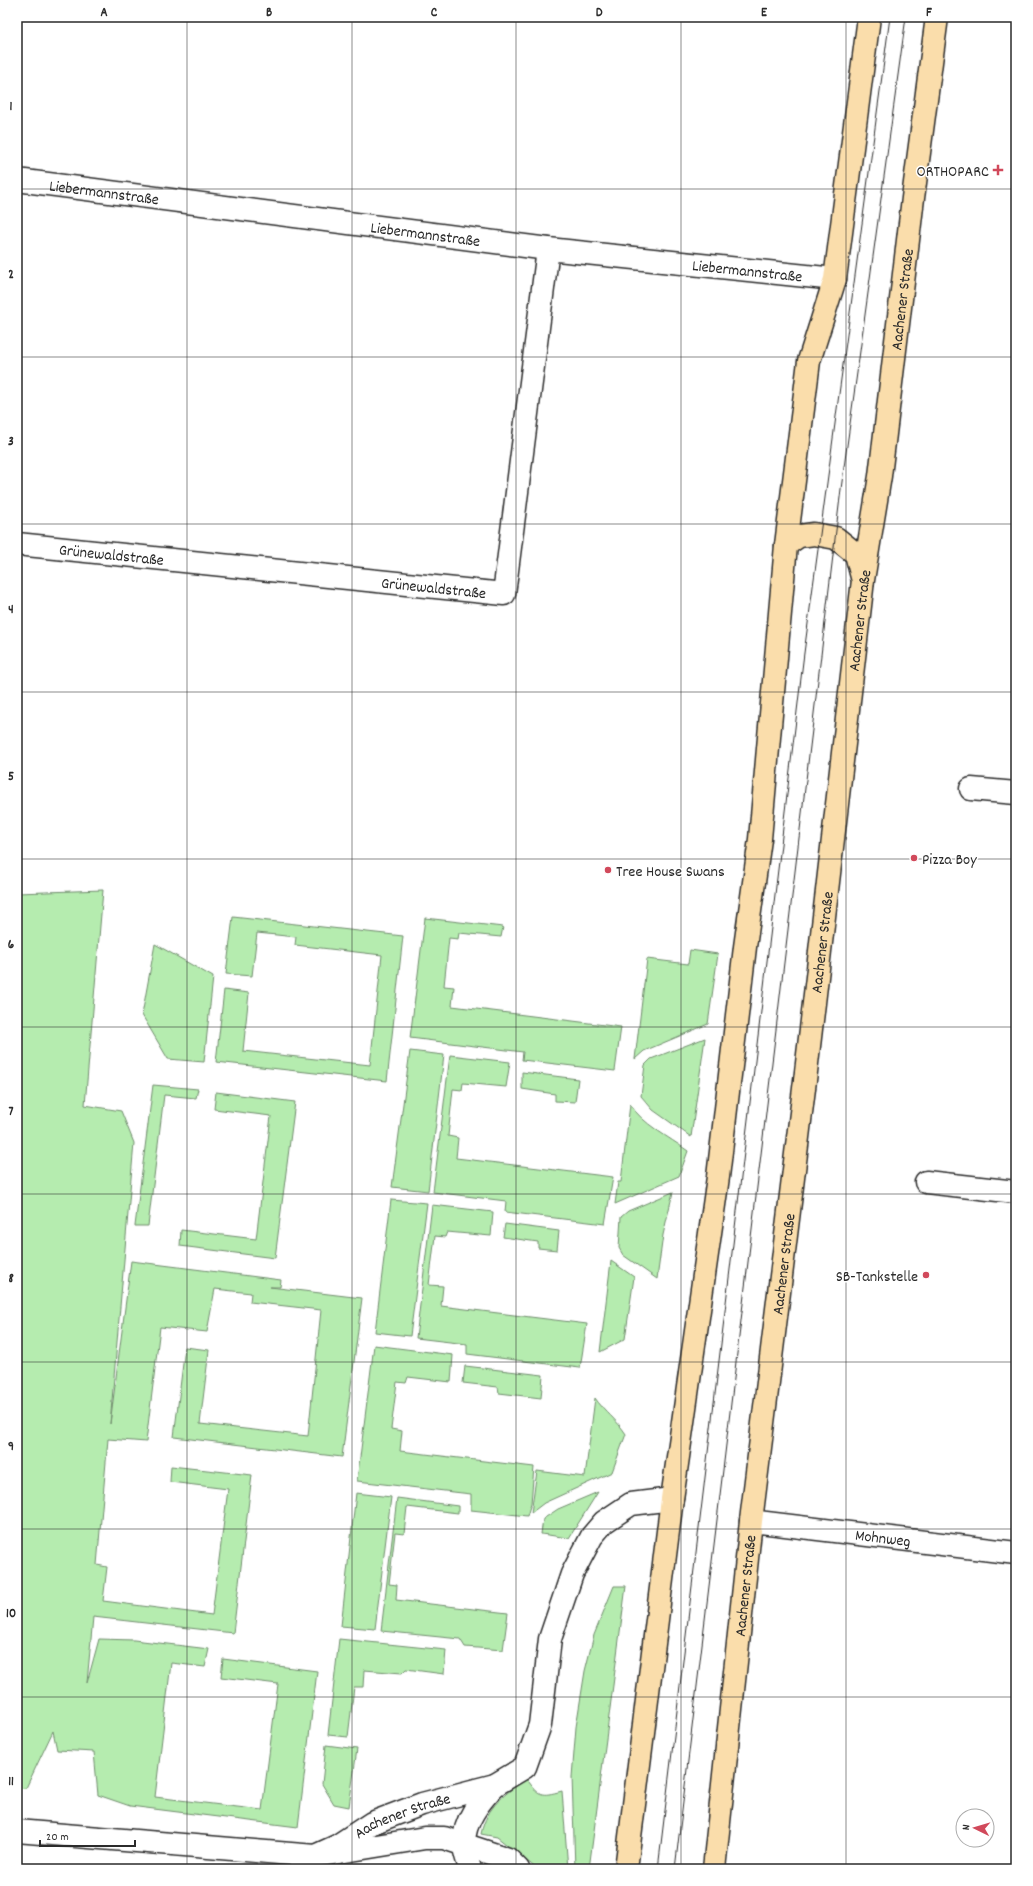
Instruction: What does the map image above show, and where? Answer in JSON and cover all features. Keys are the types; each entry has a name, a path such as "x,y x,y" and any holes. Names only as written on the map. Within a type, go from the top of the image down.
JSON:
{"main road":[{"path":"626,1869 672,1499 718,1177 760,839 786,545 809,361 835,279 869,17"},
{"name":"Aachener Straße","path":"714,1869 751,1521 806,1072 863,580 880,476 913,198 937,17"},
{"path":"786,545 799,536 814,534 836,538 856,554 863,580"}],"street":[{"name":"Liebermannstraße","path":"17,180 548,249 835,279"},
{"name":"Grünewaldstraße","path":"17,544 504,594 548,249"},
{"path":"971,788 1016,794"},
{"path":"926,1182 1016,1192"},
{"name":"Aachener Straße","path":"470,1869 464,1844 466,1827 478,1802 495,1785 525,1766 540,1725 550,1639 572,1574 592,1536 604,1522 631,1504 672,1499"},
{"name":"Mohnweg","path":"751,1521 1016,1553"},
{"name":"Aachener Straße","path":"315,1856 337,1846 372,1823 422,1804 495,1785"},
{"name":"Aachener Straße","path":"17,1831 315,1856 425,1838 444,1838 508,1859 518,1869"}],"green space":[{"path":"103,890 85,1105 121,1111 134,1143 110,1424 131,1261 281,1280 280,1287 270,1287 362,1298 342,1457 174,1437 185,1347 209,1350 200,1424 308,1436 321,1310 250,1302 251,1293 215,1289 207,1332 160,1327 146,1442 108,1439 97,1565 107,1567 103,1601 212,1615 228,1489 170,1482 171,1466 252,1475 233,1633 93,1617 87,1683 99,1639 134,1640 209,1649 205,1667 171,1663 155,1797 262,1810 278,1684 221,1677 223,1659 317,1671 298,1827 130,1806 98,1795 94,1752 57,1750 53,1731 26,1788 17,1789 17,893"},
{"path":"233,917 403,936 387,1081 216,1062 224,990 249,993 243,1051 370,1065 382,955 295,945 296,937 257,933 252,976 226,974"},
{"path":"425,918 503,927 501,937 459,933 458,939 449,938 444,986 454,987 452,1006 621,1027 615,1071 522,1060 523,1052 410,1038"},
{"path":"155,944 213,977 204,1062 168,1059 142,1015"},
{"path":"690,950 718,954 708,1024 644,1051 635,1059 647,959 688,964"},
{"path":"705,1038 691,1137 653,1110 641,1096 645,1065 651,1059"},
{"path":"410,1051 444,1055 428,1191 392,1187"},
{"path":"450,1055 510,1062 506,1087 463,1083 462,1090 453,1089 448,1136 458,1138 456,1158 613,1177 605,1224 505,1212 506,1201 433,1192"},
{"path":"522,1072 578,1079 575,1102 555,1101 555,1094 522,1089"},
{"path":"153,1085 198,1089 196,1098 164,1095 148,1226 135,1226"},
{"path":"216,1092 295,1102 275,1258 180,1246 181,1230 256,1239 271,1116 214,1109"},
{"path":"630,1104 641,1118 656,1130 688,1151 679,1176 615,1204 618,1182 621,1182"},
{"path":"673,1192 663,1235 657,1279 623,1255 619,1248 621,1217 628,1211"},
{"path":"391,1200 427,1203 410,1336 375,1332"},
{"path":"432,1205 493,1212 491,1236 447,1232 445,1237 435,1236 429,1285 443,1286 441,1306 587,1324 580,1368 467,1354 467,1344 416,1338"},
{"path":"505,1224 559,1231 557,1250 538,1248 538,1242 503,1237"},
{"path":"611,1261 634,1277 625,1339 600,1352"},
{"path":"374,1345 453,1355 451,1382 408,1377 406,1383 397,1382 391,1429 402,1431 400,1451 534,1467 531,1503 527,1516 471,1510 471,1494 357,1481"},
{"path":"465,1366 543,1375 541,1398 499,1393 498,1387 463,1383"},
{"path":"595,1398 619,1424 626,1434 612,1472 544,1503 531,1513 537,1471 585,1477"},
{"path":"598,1492 569,1538 541,1534 543,1519 558,1509"},
{"path":"356,1493 391,1497 375,1629 341,1626"},
{"path":"397,1498 458,1506 458,1513 407,1507 404,1534 395,1533 389,1584 397,1585 396,1600 508,1613 503,1650 465,1647 460,1639 381,1631"},
{"path":"614,1586 626,1586 589,1869 575,1869 572,1777 576,1727 585,1671 594,1635"},
{"path":"339,1639 446,1650 444,1674 406,1669 402,1673 364,1670 363,1687 354,1687 348,1737 328,1735"},
{"path":"326,1745 357,1749 349,1807 334,1804 322,1784"},
{"path":"526,1778 537,1792 541,1794 562,1791 568,1869 537,1869 497,1837 481,1834 492,1808"}],"tram line":[{"path":"658,1869 804,653 890,17"},
{"path":"675,1869 841,489 906,17"}],"place":[{"name":"ORTHOPARC","path":"998,170"},
{"name":"Pizza Boy","path":"914,858"},
{"name":"Tree House Swans","path":"608,870"},
{"name":"SB-Tankstelle","path":"926,1275"}]}
